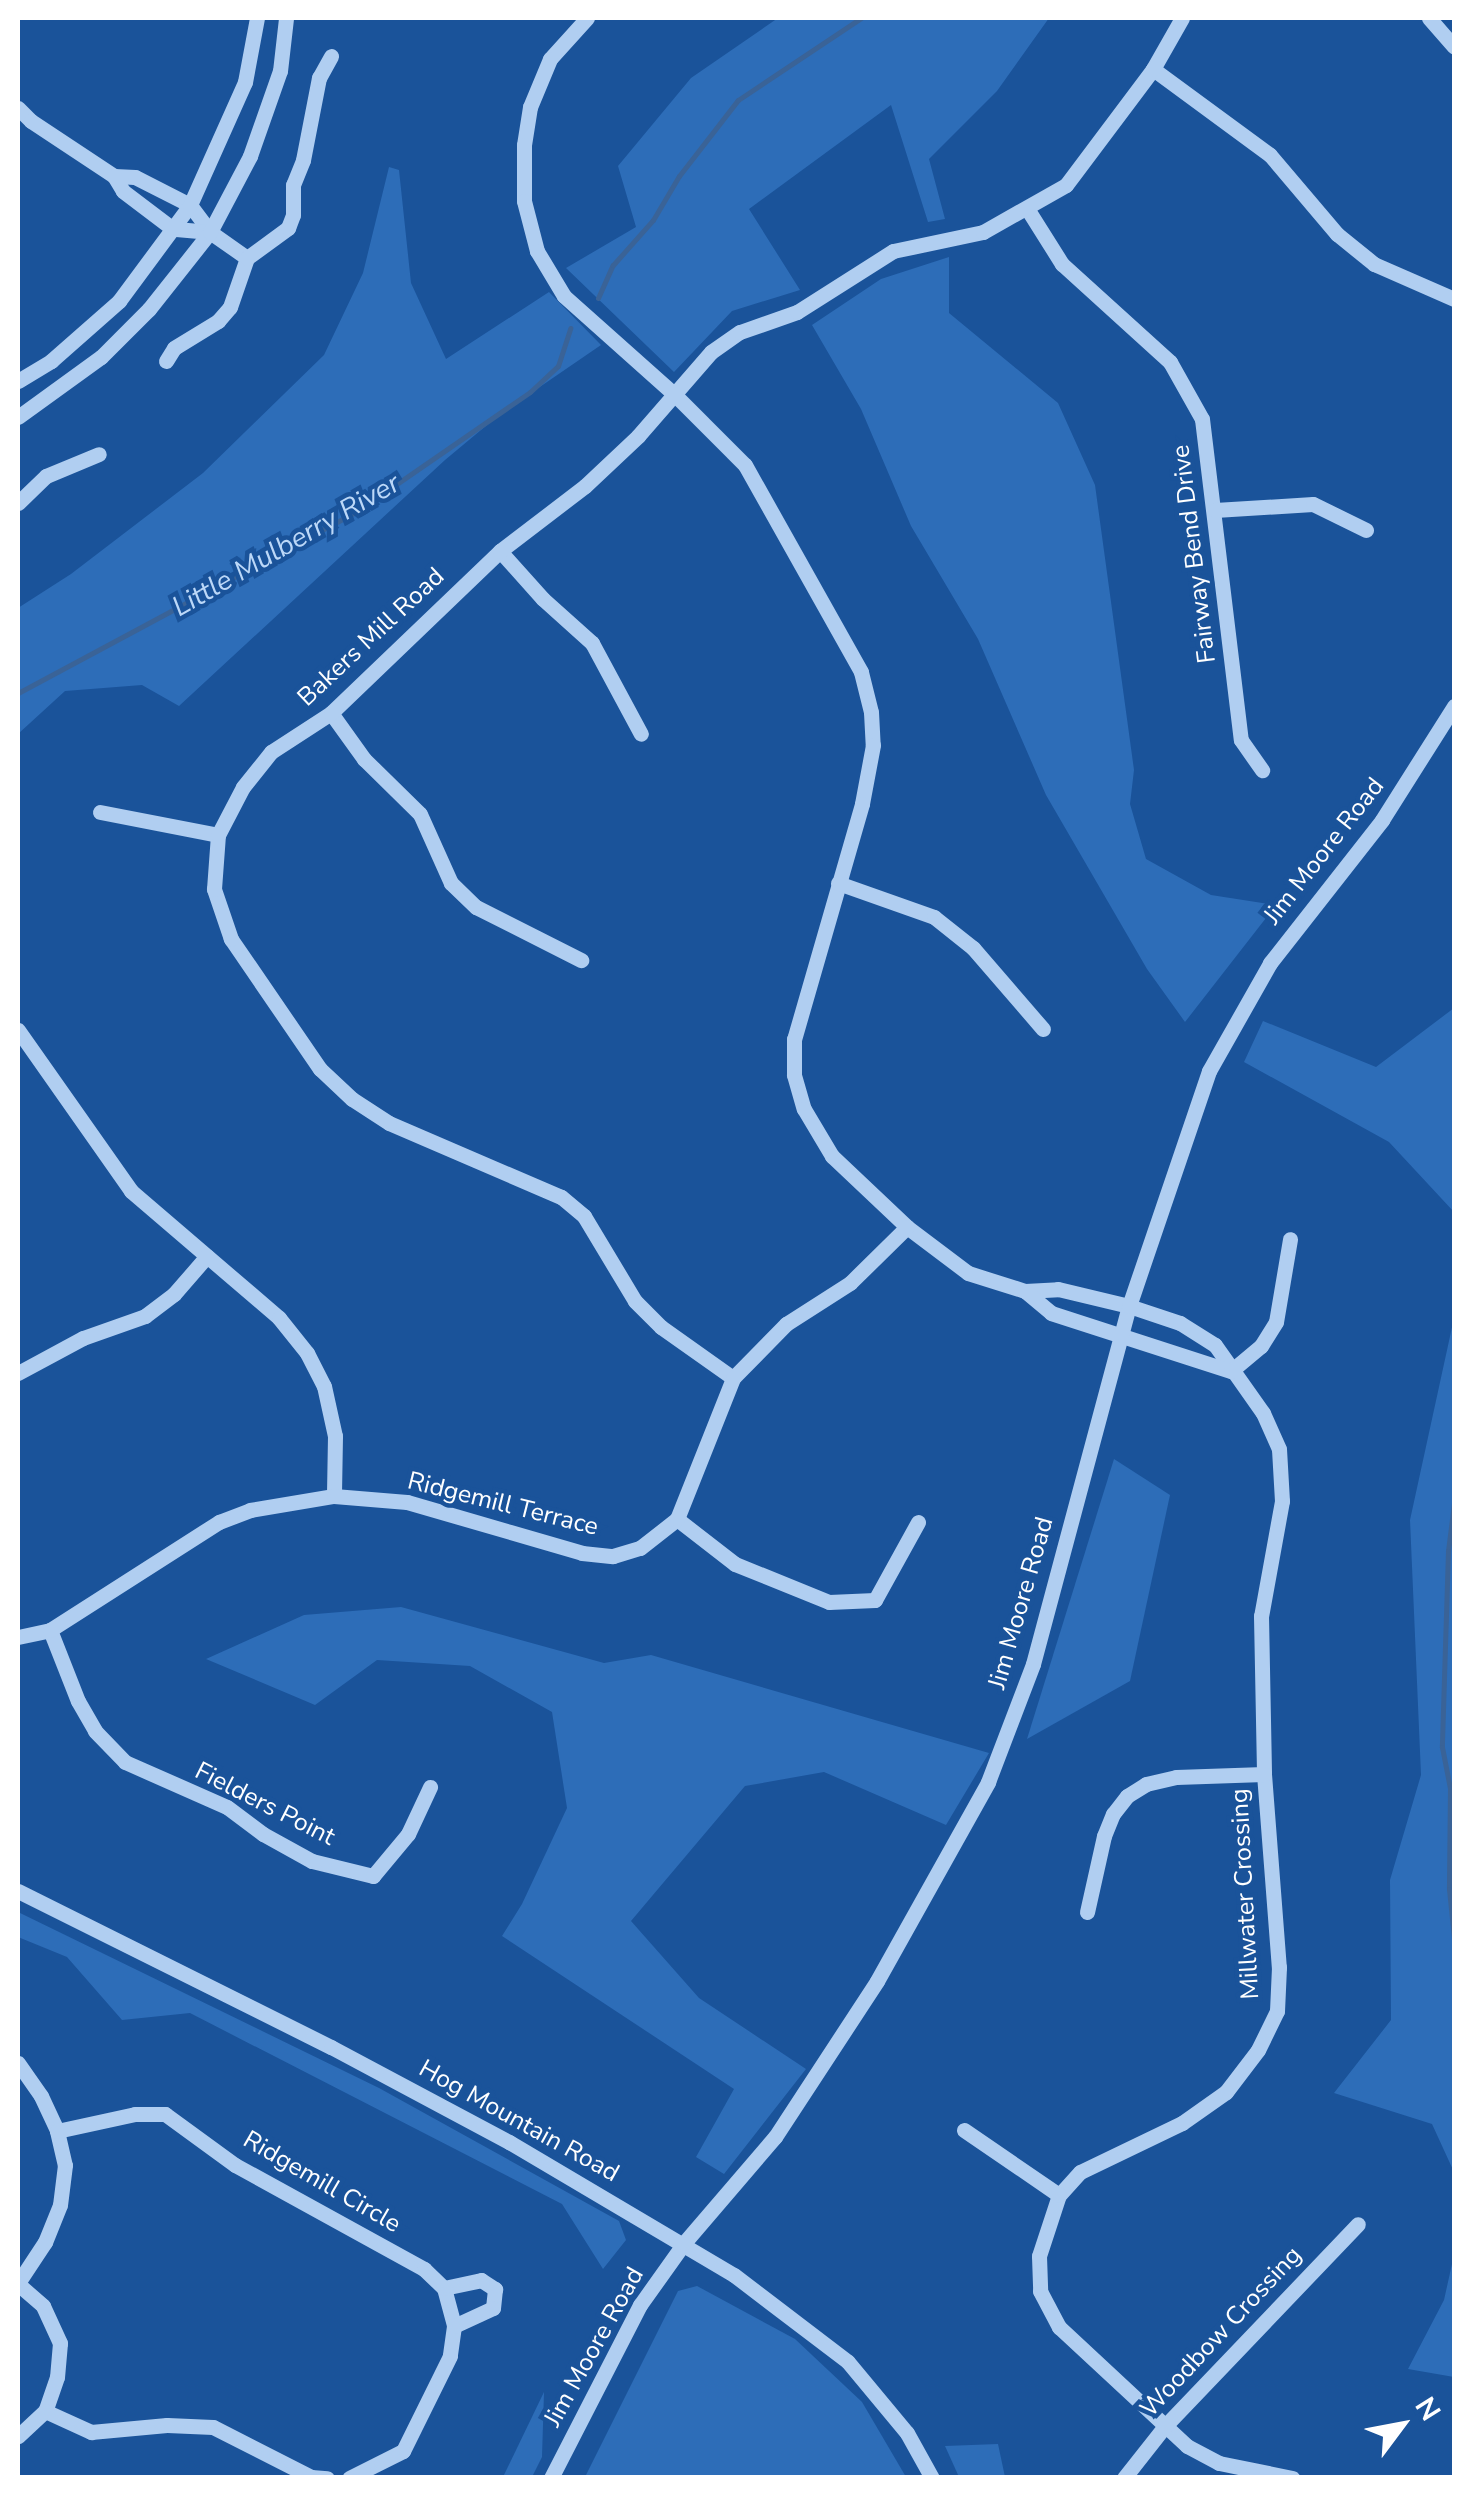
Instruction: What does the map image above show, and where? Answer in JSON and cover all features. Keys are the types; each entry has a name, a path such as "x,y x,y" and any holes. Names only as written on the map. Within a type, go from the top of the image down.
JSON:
{"street":[{"path":"18,382 52,361 119,301 174,229 190,204 245,82 256,18"},
{"path":"18,417 102,358 148,309 210,232 250,156 280,72 286,18"},
{"path":"587,18 550,59 530,107 524,145 524,201 537,251 564,296 674,394 745,465 861,672 872,712 873,745 862,804 802,1000 794,1039 794,1075 804,1109 832,1156 908,1227 968,1273 1025,1290 1051,1312 1231,1372 1261,1346 1276,1322 1290,1239"},
{"name":"Bakers Mill Road","path":"734,1378 661,1327 634,1301 584,1216 561,1197 389,1124 352,1100 320,1069 231,940 214,889 218,835 243,787 271,752 331,713 500,550 586,486 710,352 740,332 797,312 893,251 982,232 1028,210 1066,185 1152,69 1182,18"},
{"path":"1429,18 1454,46"},
{"path":"166,362 174,348 218,321 230,308 247,258 288,228 293,215 293,185 303,160 319,78 331,56"},
{"path":"1152,69 1270,155 1337,234 1374,264 1454,299"},
{"path":"18,108 114,176 123,191 174,229 210,232"},
{"path":"114,176 135,177 190,204 210,232 247,258"},
{"name":"Fairway Bend Drive","path":"1028,210 1062,264 1170,362 1202,419 1241,740 1262,770"},
{"path":"18,503 46,476 98,454"},
{"path":"1216,510 1313,504 1366,530"},
{"path":"500,550 542,599 592,642 640,734"},
{"name":"Jim Moore Road","path":"551,2478 640,2305 684,2243 775,2138 877,1981 988,1782 1032,1664 1129,1306 1209,1072 1270,963 1382,820 1454,706"},
{"path":"331,713 364,759 420,814 451,883 476,907 581,960"},
{"path":"100,812 218,835"},
{"path":"838,883 934,917 974,948 1043,1030"},
{"path":"18,1030 130,1191 278,1318 307,1353 324,1386 334,1436 334,1496"},
{"path":"18,1064 34,1053"},
{"path":"908,1227 850,1282 786,1324 734,1378 677,1519 735,1564 828,1602 875,1600 918,1522"},
{"path":"18,1372 83,1338 145,1316 174,1294 207,1256"},
{"name":"Millwater Crossing","path":"1025,1290 1058,1289 1129,1306 1180,1324 1214,1345 1264,1413 1279,1449 1282,1502 1261,1616 1264,1774 1279,1967 1276,2011 1258,2050 1226,2092 1182,2123 1099,2160 1058,2194"},
{"name":"Ridgemill Terrace","path":"18,1637 50,1630 219,1522 250,1510 334,1496 407,1502 582,1553 613,1556 640,1548 677,1519"},
{"name":"Fielders Point","path":"50,1630 78,1702 95,1731 125,1762 227,1807 263,1834 312,1861 372,1876 408,1834 430,1787"},
{"path":"1086,1912 1104,1836 1128,1796 1146,1784 1176,1777 1264,1774"},
{"name":"Hog Mountain Road","path":"18,1891 331,2047 509,2142 734,2275 848,2362 907,2433 932,2478"},
{"path":"18,2063 41,2096 57,2131 64,2165 60,2205 45,2242 18,2283 44,2306 60,2344 56,2377 44,2411 18,2436"},
{"name":"Ridgemill Circle","path":"57,2131 135,2114 165,2114 235,2165 424,2269 444,2288"},
{"path":"964,2130 1058,2194 1039,2256 1040,2290 1059,2327 1187,2446 1219,2463 1292,2478"},
{"name":"Woodbow Crossing","path":"1124,2478 1165,2426 1358,2224"},
{"path":"349,2478 386,2471 403,2452 450,2356 454,2326 444,2288 481,2280 495,2290 493,2308 454,2326"},
{"path":"44,2411 91,2432 168,2424 214,2426 311,2477 326,2478"}],"shaded area":[{"path":"778,18 1049,18 997,91 929,159 945,219 928,222 891,105 749,209 800,290 732,311 674,372 566,268 636,227 618,166 691,78"},
{"path":"389,167 399,170 411,283 446,359 549,292 601,345 499,415 445,460 179,706 142,685 65,691 18,734 18,608 71,574 203,473 324,355 363,273"},
{"path":"949,257 949,313 1058,403 1095,485 1134,770 1130,804 1146,859 1211,895 1276,905 1185,1022 1147,969 1046,795 978,639 911,526 861,409 812,325 881,279"},
{"path":"1454,1008 1454,1212 1389,1142 1244,1062 1263,1021 1376,1067"},
{"path":"1454,1318 1454,2172 1432,2124 1334,2093 1391,2020 1390,1880 1421,1775 1410,1520"},
{"path":"1114,1459 1170,1495 1130,1681 1027,1739"},
{"path":"401,1607 604,1663 651,1655 989,1753 946,1825 824,1772 745,1786 631,1921 699,1998 806,2069 724,2174 696,2157 734,2089 502,1936 522,1904 567,1808 552,1712 470,1666 377,1660 315,1705 206,1659 304,1615"},
{"path":"18,1912 379,2088 619,2221 626,2240 603,2269 562,2204 190,2013 122,2020 67,1957 18,1937"},
{"path":"1454,2255 1454,2377 1408,2369 1444,2300"},
{"path":"697,2286 795,2339 862,2402 906,2477 585,2477 678,2291"},
{"path":"544,2392 542,2457 532,2477 503,2477"},
{"path":"998,2444 1005,2477 959,2477 945,2446"}],"waterway":[{"name":"Little Mulberry River","path":"598,298 613,265 653,220 679,176 738,100 861,18"},
{"name":"Little Mulberry River","path":"18,693 356,512 530,392 558,366 570,328"},
{"path":"1454,1503 1448,1551 1442,1747 1450,1788 1449,1889 1454,1938"}]}
